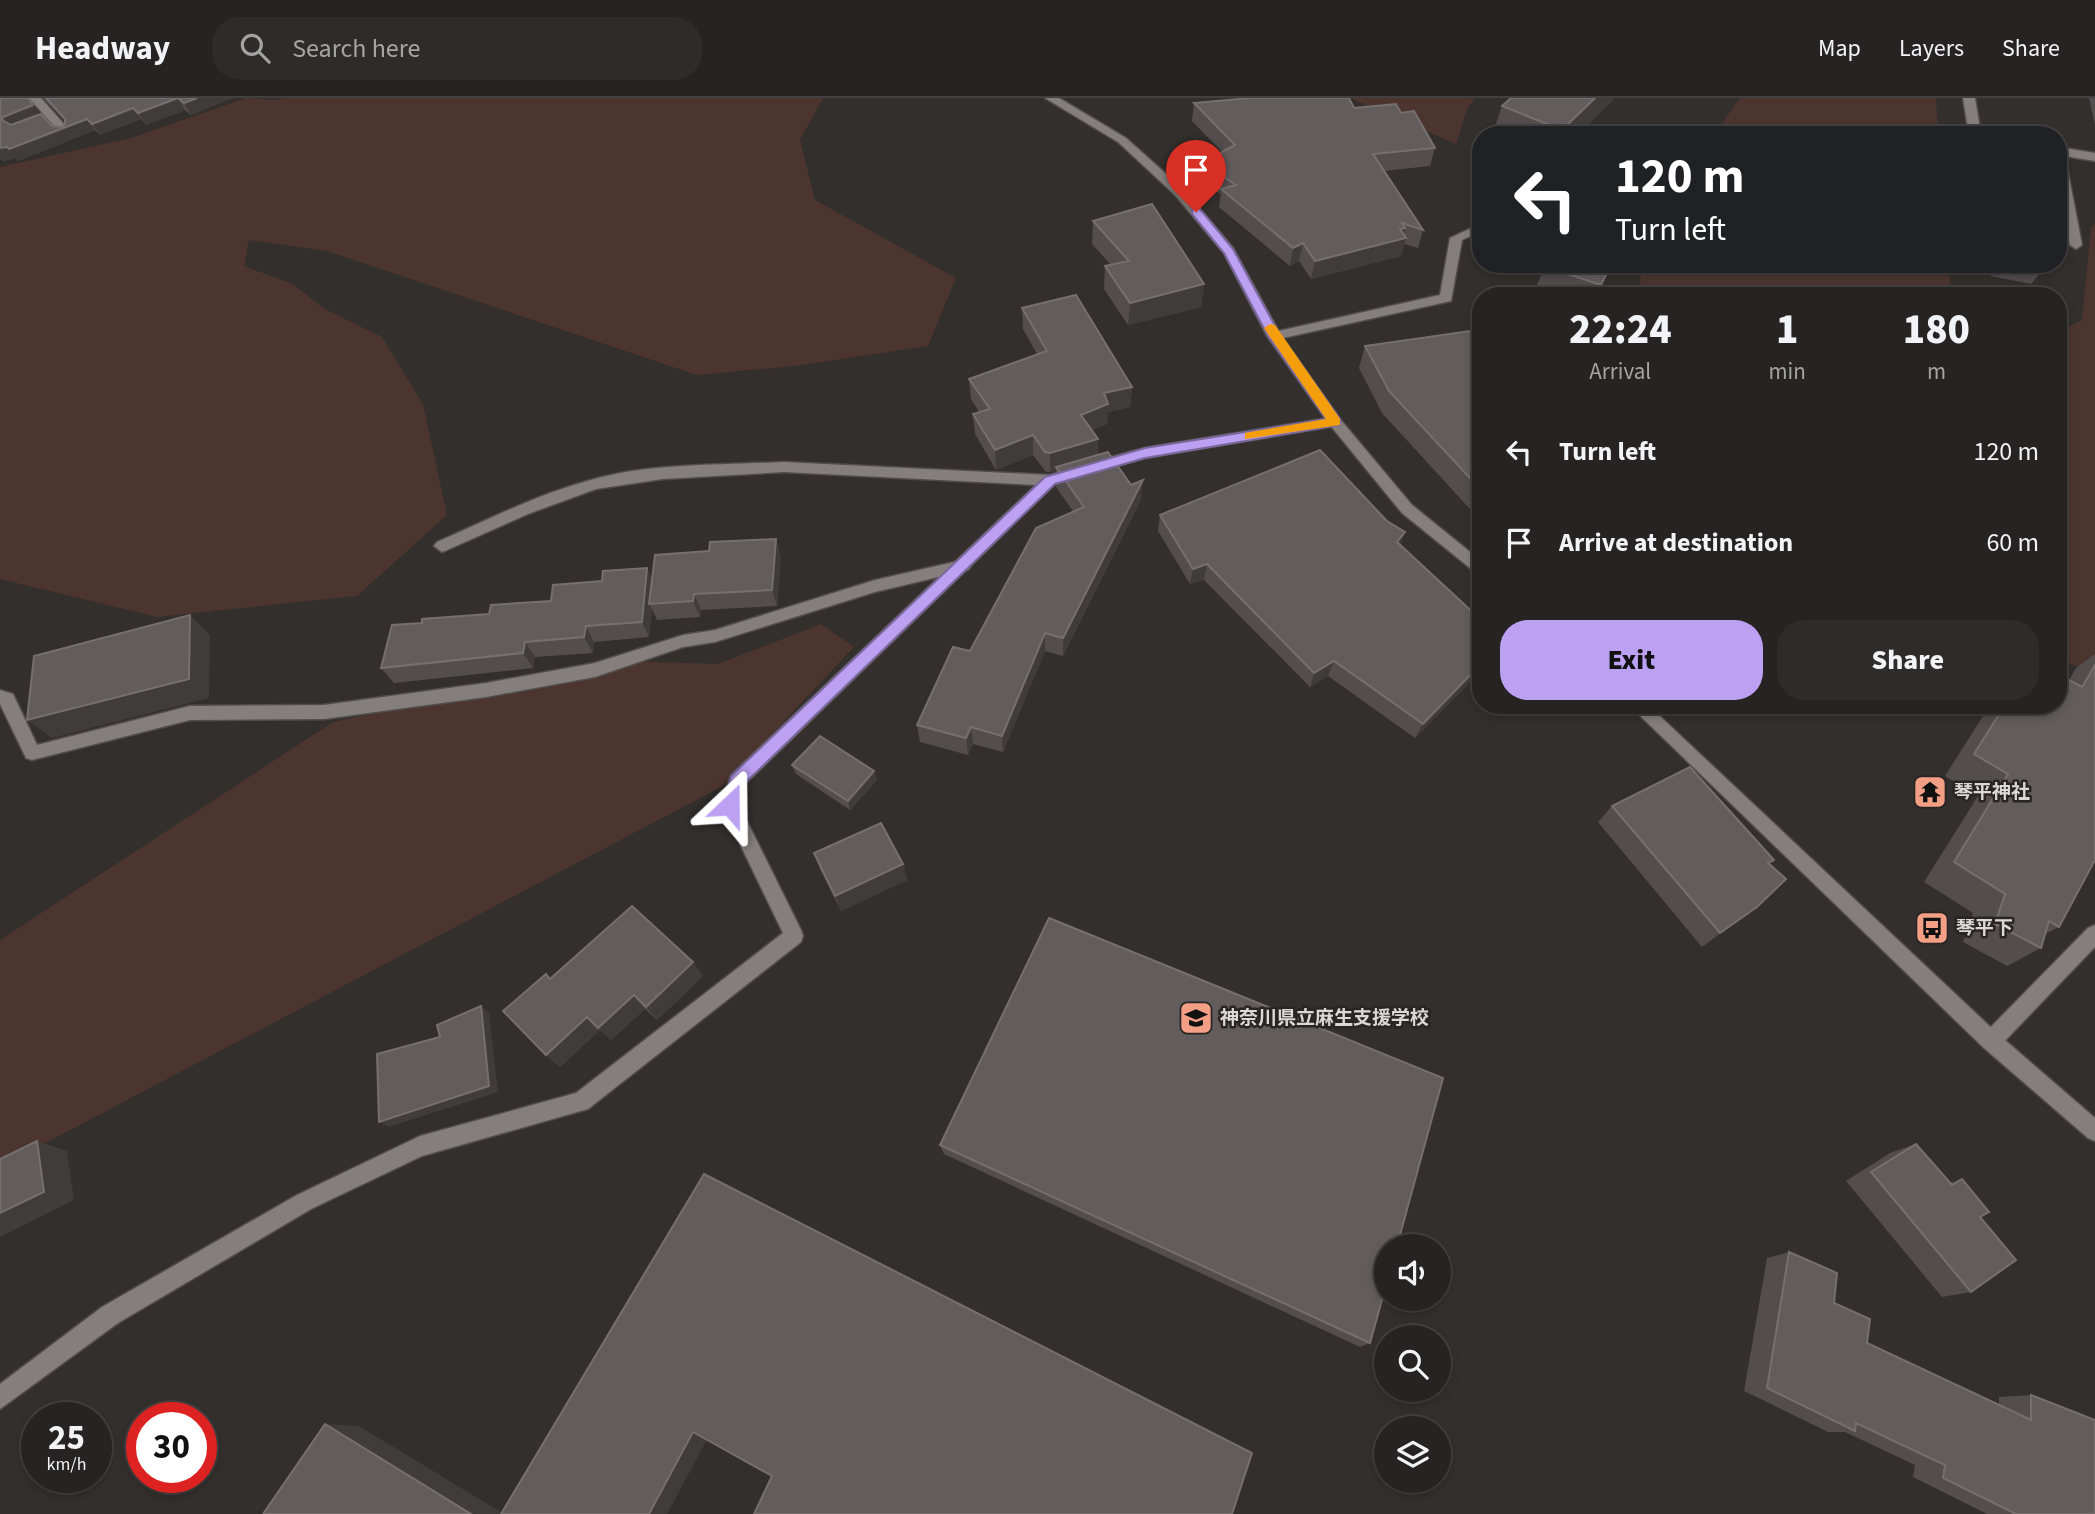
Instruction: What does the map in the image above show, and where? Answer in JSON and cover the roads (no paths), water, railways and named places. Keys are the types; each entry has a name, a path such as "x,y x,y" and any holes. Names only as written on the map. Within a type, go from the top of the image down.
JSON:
{"street":[{"path":"35,98 47,120 67,134"},
{"path":"1051,98 1122,139 1180,192 1229,251 1275,336 1335,422 1407,509 1472,562"},
{"path":"1969,98 1974,126"},
{"path":"2067,152 2095,157"},
{"path":"2067,198 2076,245"},
{"path":"1275,336 1446,298 1457,238 1472,231"},
{"path":"442,546 523,510 594,484 663,474 784,467 1050,480 1145,453 1335,422"},
{"path":"0,1398 110,1315 304,1202 420,1146 581,1102 794,936 730,805 737,780 1050,480"},
{"path":"0,697 7,699 32,753 190,713 324,712 486,690 595,670 683,641 715,636 875,586 963,566"},
{"path":"1646,714 1991,1041 2095,1131"},
{"path":"1991,1041 2095,934"}],"place":[{"name":"琴平神社","path":"1930,792"},
{"name":"琴平下","path":"1932,928"},
{"name":"神奈川県立麻生支援学校","path":"1196,1018"}]}
